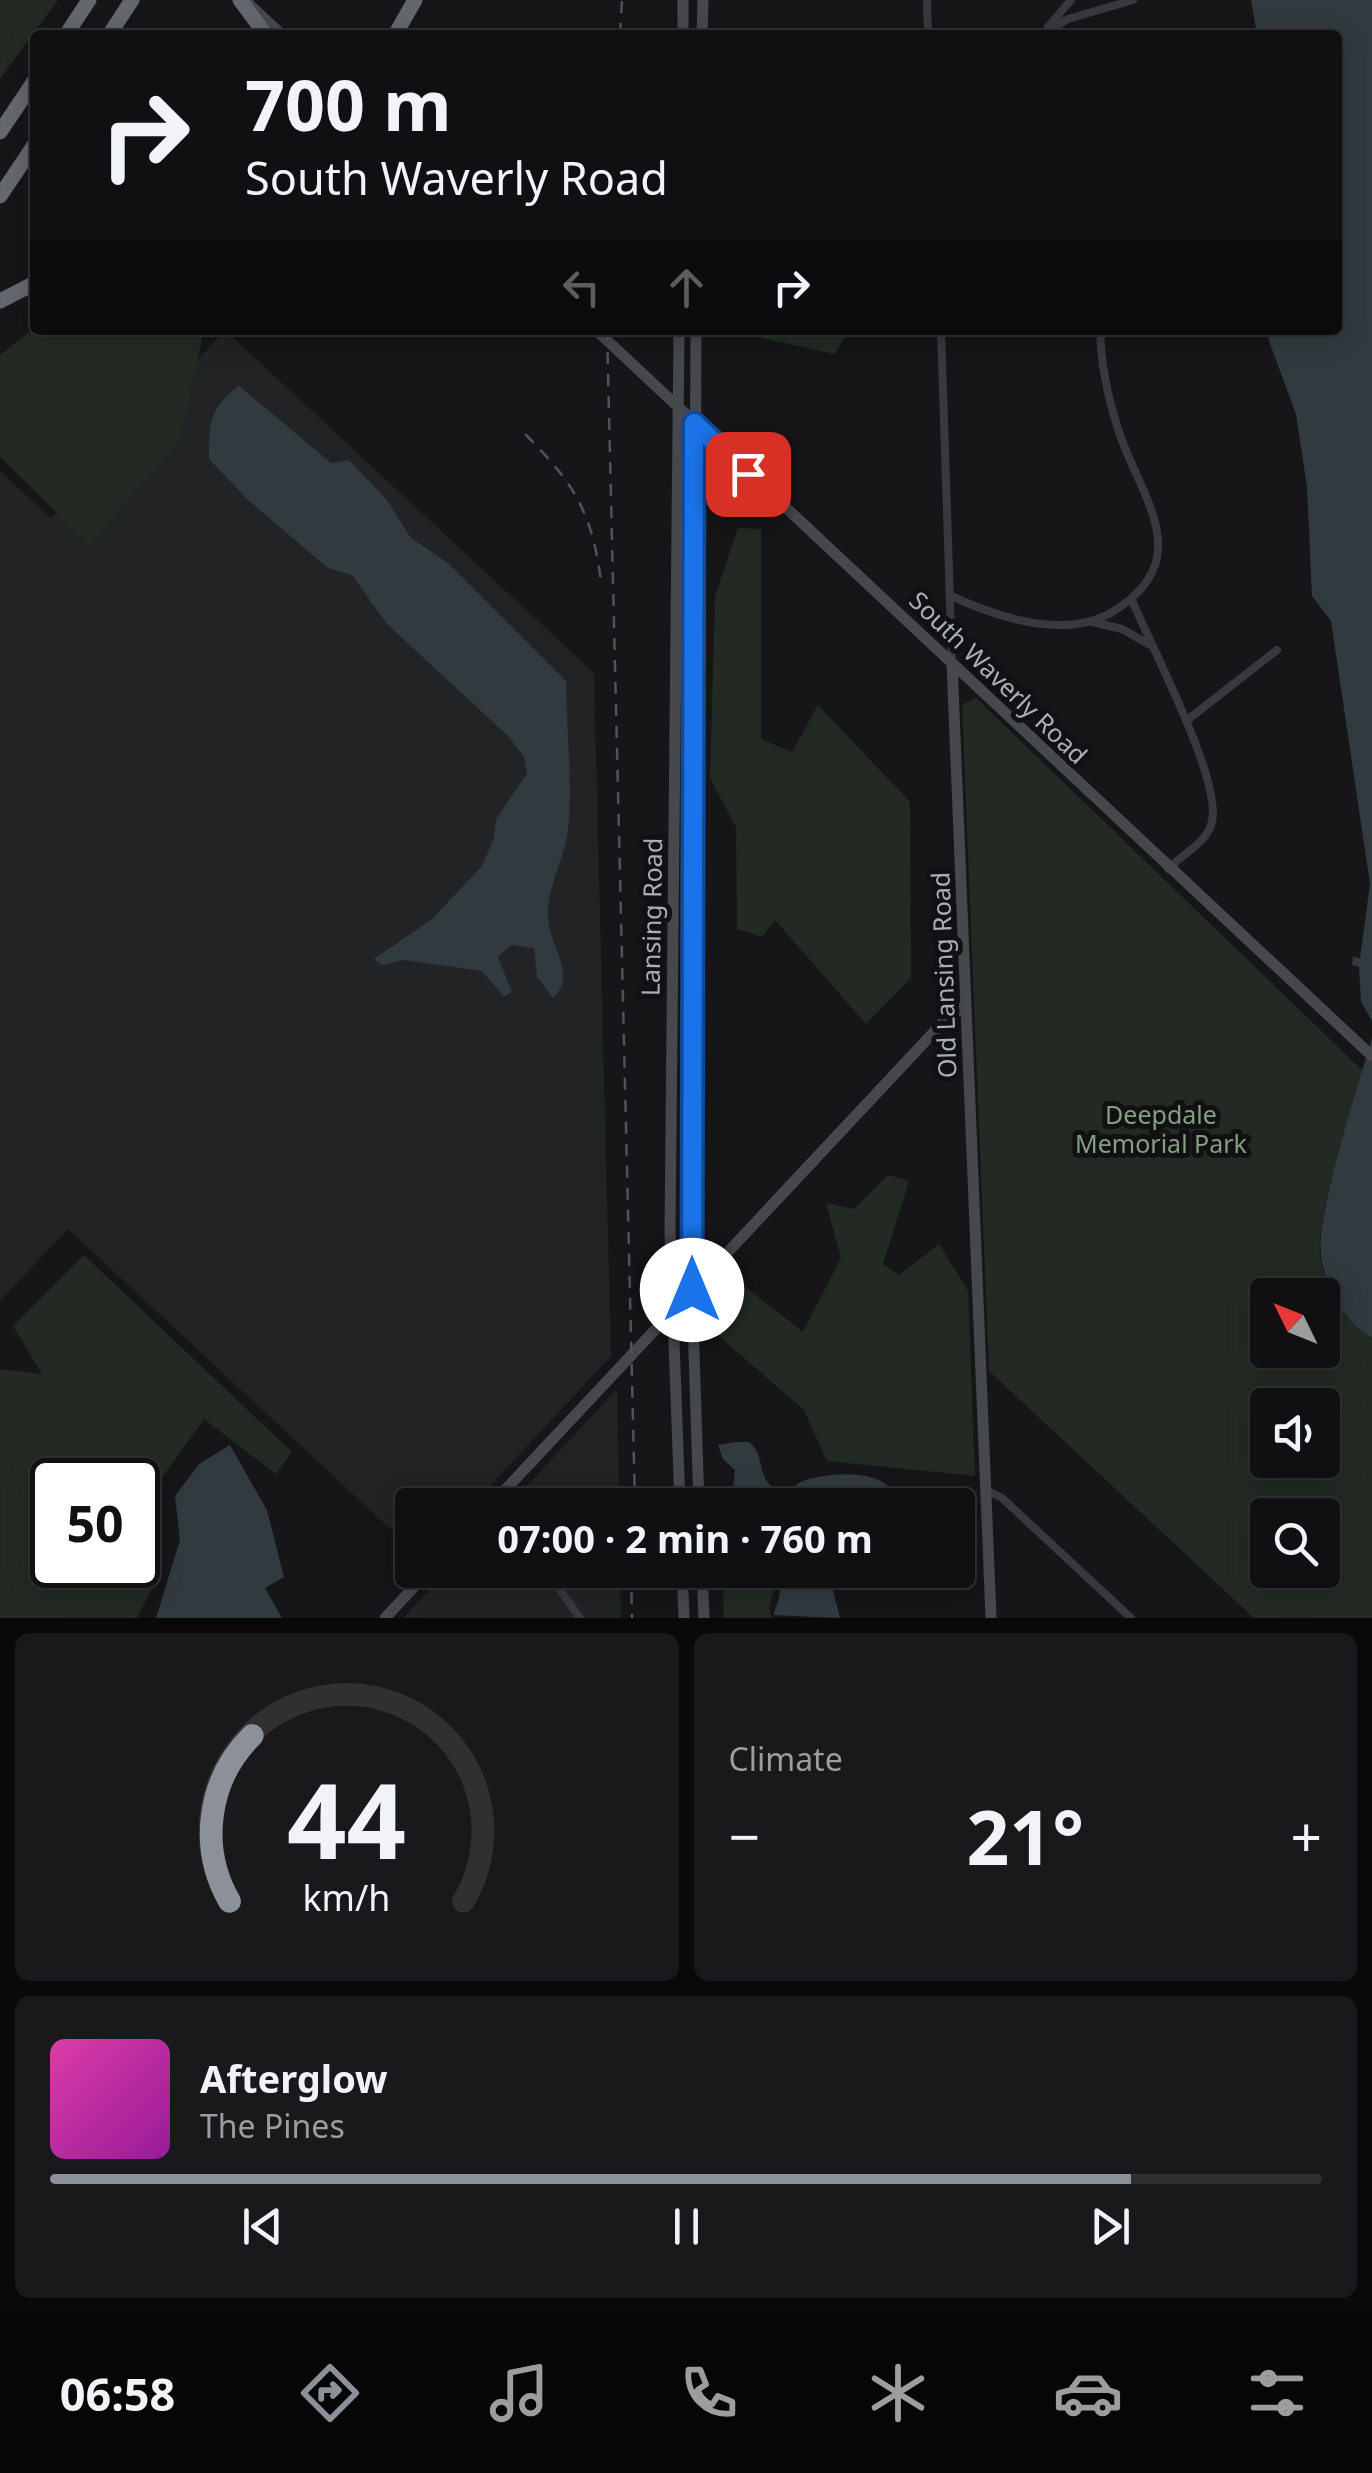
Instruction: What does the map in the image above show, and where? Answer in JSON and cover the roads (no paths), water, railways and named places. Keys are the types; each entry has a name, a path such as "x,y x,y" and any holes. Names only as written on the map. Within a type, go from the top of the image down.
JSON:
{"highway":[{"path":"69,30 90,0"},
{"path":"115,30 134,0"},
{"path":"243,0 263,30"},
{"path":"398,30 415,0"},
{"path":"0,132 30,87"},
{"path":"0,196 30,151"},
{"path":"0,301 30,286"}],"main road":[{"path":"243,0 276,30"},
{"path":"683,0 683,30"},
{"path":"702,0 702,30"},
{"name":"South Waverly Road","path":"601,335 1372,1056"},
{"name":"Lansing Road","path":"679,335 673,1312 679,1488"},
{"name":"Lansing Road","path":"696,335 692,1290 699,1488"},
{"name":"Old Lansing Road","path":"952,663 991,1618"},
{"path":"507,1488 949,1016 966,1004"},
{"path":"384,1618 413,1588"},
{"path":"683,1588 684,1618"},
{"path":"703,1588 704,1618"}],"street":[{"path":"928,0 928,30"},
{"path":"1045,30 1072,0"},
{"path":"1049,30 1068,19 1133,0"},
{"name":"Old Lansing Road","path":"940,335 952,663"},
{"path":"1092,622 1132,600 1153,568 1158,527 1151,500 1118,430 1101,335"},
{"path":"951,596 1009,619 1092,622 1122,630 1152,646"},
{"path":"1132,600 1186,720 1214,809 1206,835 1168,869"},
{"path":"1186,720 1277,650"},
{"path":"986,1490 1008,1503 1131,1618"},
{"path":"559,1588 580,1618"}],"railway":[{"path":"620,30 622,0"},
{"path":"607,335 635,1488"},
{"path":"525,434 578,500 592,536 601,581"},
{"path":"631,1588 632,1618"}],"park label":[{"name":"Deepdale Memorial Park","path":"1161,1128"}]}
